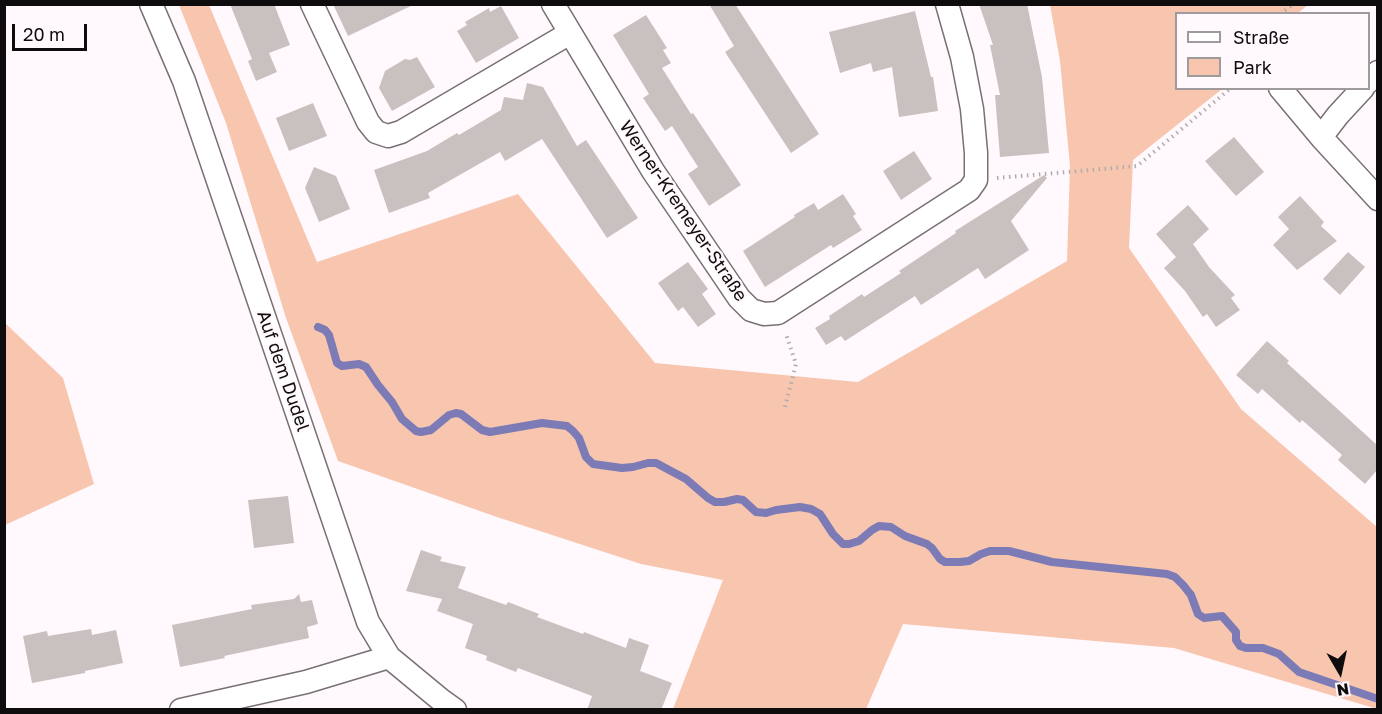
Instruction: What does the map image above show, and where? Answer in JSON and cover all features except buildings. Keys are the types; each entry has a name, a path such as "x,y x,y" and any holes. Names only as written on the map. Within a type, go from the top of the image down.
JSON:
{"street":[{"name":"Auf dem Dudel","path":"151,4 184,81 368,622 389,657 455,710"},
{"path":"312,4 368,122 376,132 388,136 400,132 570,33"},
{"name":"Werner-Kremeyer-Straße","path":"553,4 653,171 739,298 751,310 764,314 778,313"},
{"path":"778,313 969,190 976,180 972,110 962,57 947,4"},
{"path":"1282,90 1377,199"},
{"path":"1321,137 1361,90"},
{"path":"180,710 306,682 389,657"}],"path":[{"path":"976,180 1137,166 1230,90"},
{"path":"778,313 796,364 785,407"}],"green space":[{"path":"179,5 209,5 317,262 518,194 655,363 858,382 1067,261 1070,166 1060,61 1050,5 1308,5 1299,12 1175,12 1175,90 1221,90 1133,160 1129,248 1241,409 1377,527 1377,709 1174,648 903,624 866,709 673,709 723,580 641,564 494,516 338,461 286,318 226,123"},
{"path":"4,322 63,378 94,484 5,525"}],"waterway":[{"path":"318,327 329,335 337,363 342,366 359,364 366,367 402,419 416,431 431,430 449,415 456,413 461,414 482,430 490,432 542,423 567,426 579,438 586,457 593,464 622,468 656,463 686,479 715,502 743,500 756,512 766,513 800,507 811,509 820,514 833,534 843,544 859,541 879,526 891,527 905,536 927,544 945,562 969,561 990,551 1009,551 1052,562 1167,574 1175,577 1191,595 1198,614 1204,618 1222,616 1236,632 1236,640 1240,646 1263,648 1279,654 1299,672 1378,699"}]}
